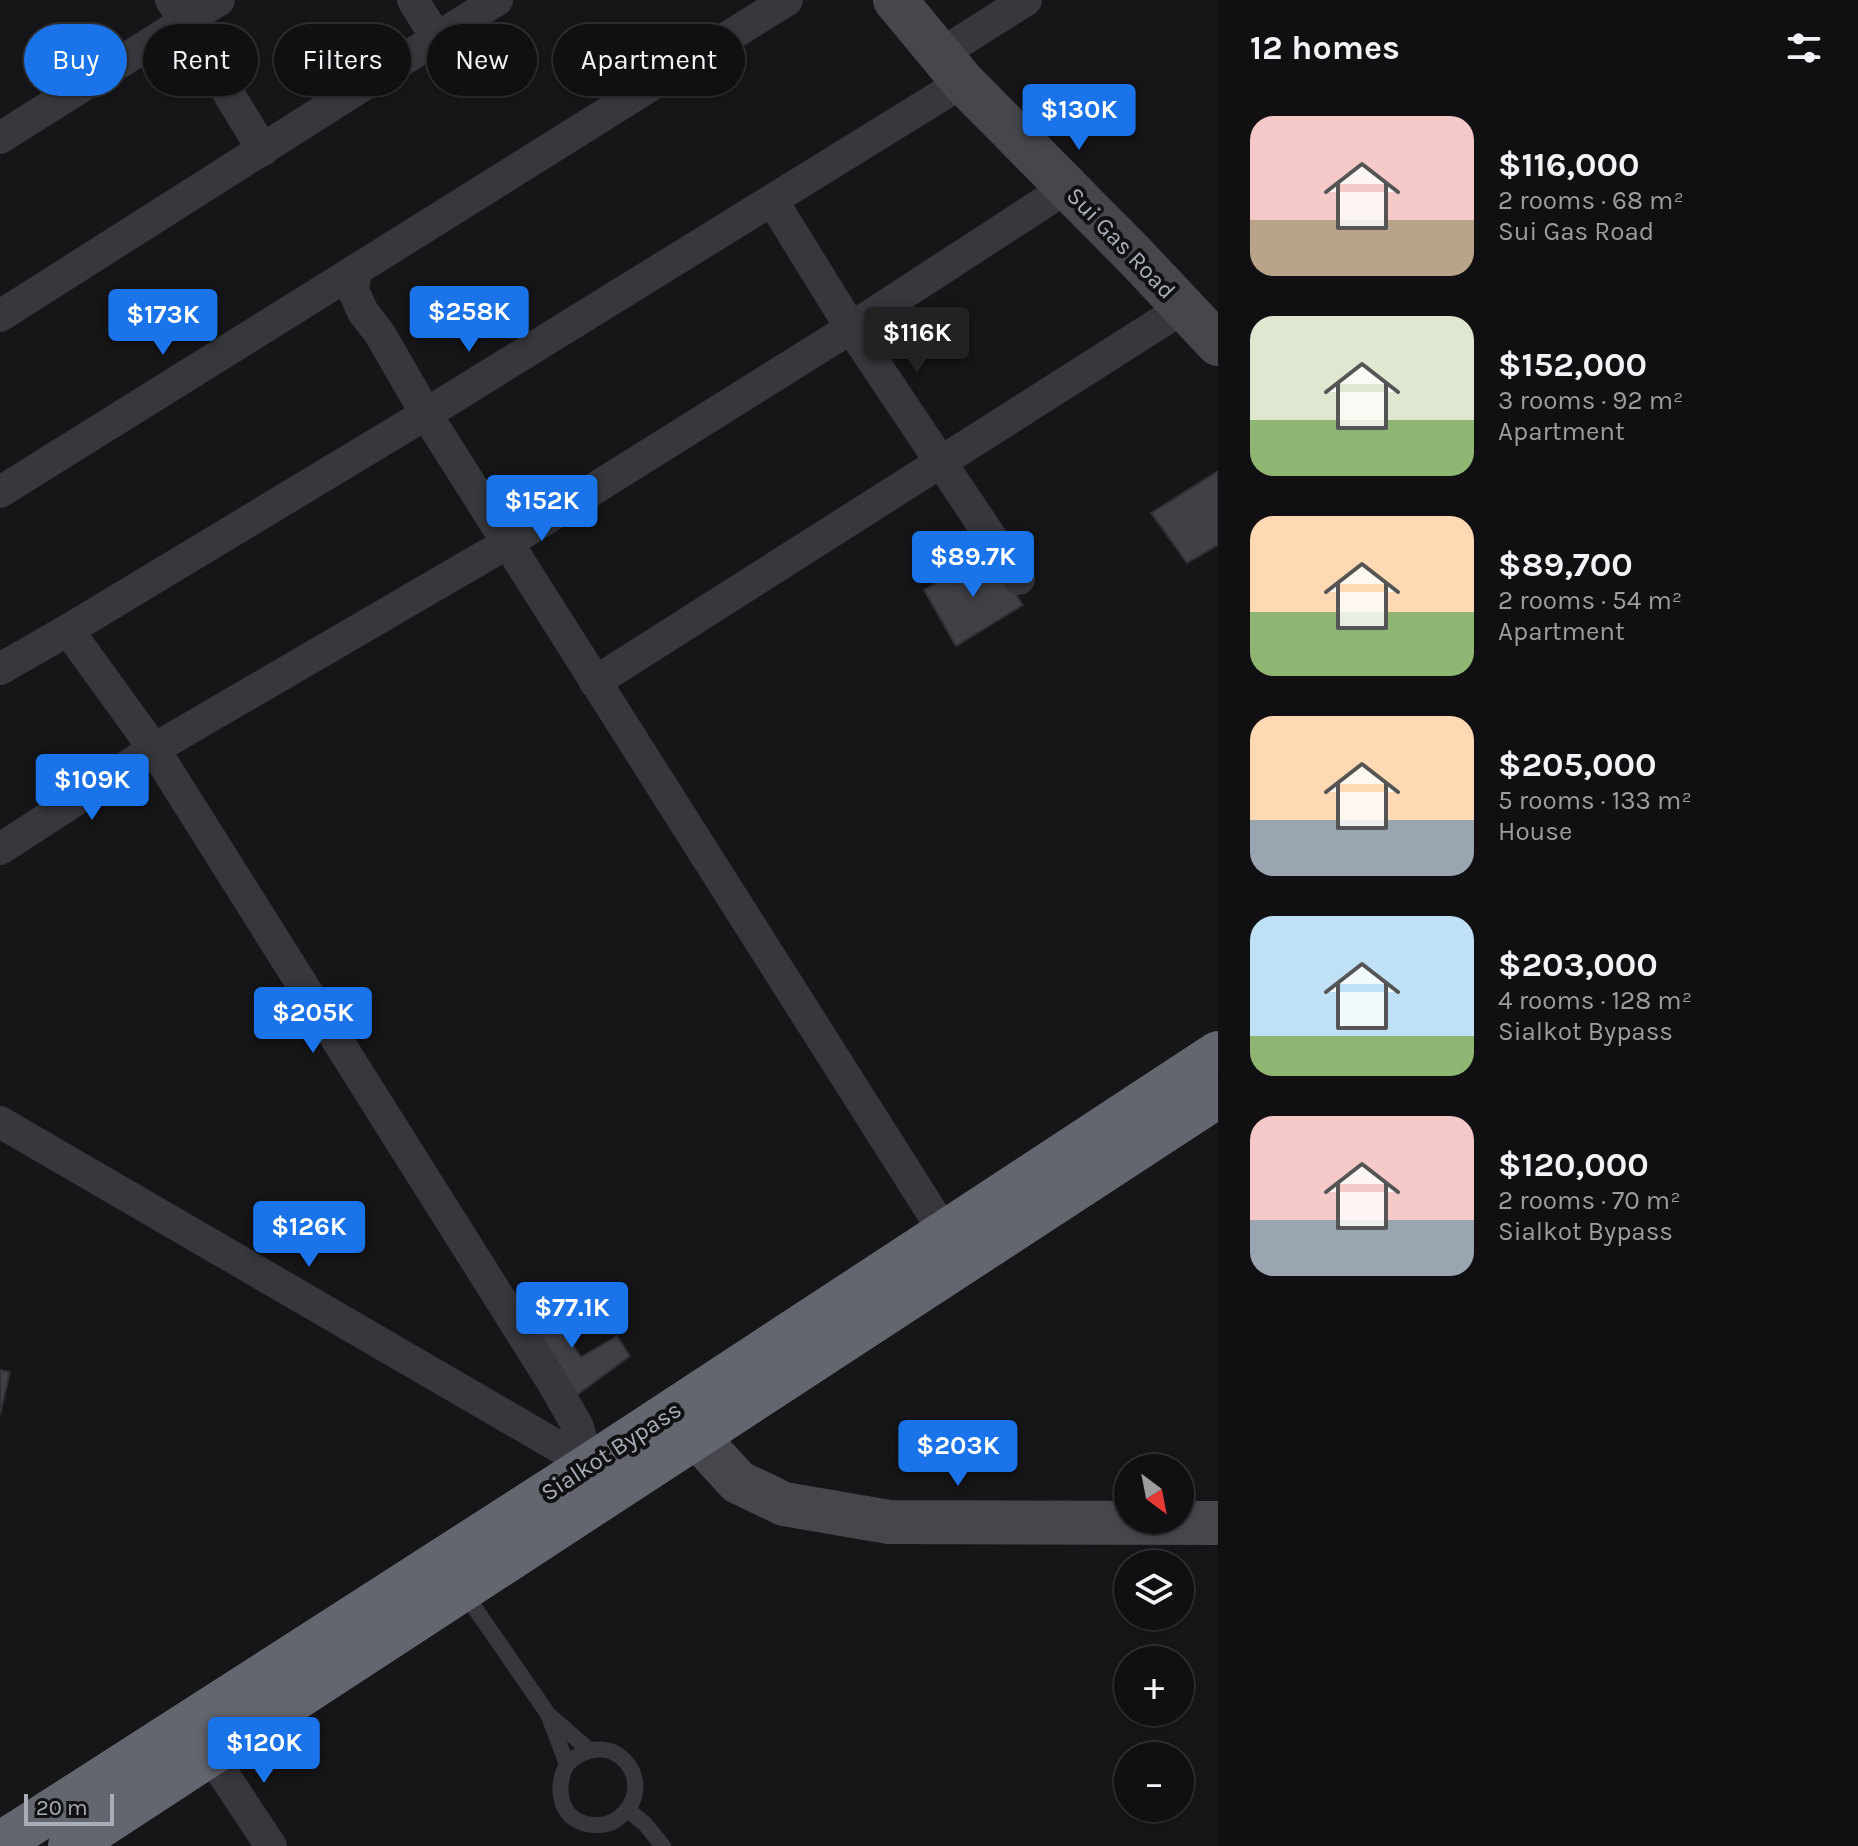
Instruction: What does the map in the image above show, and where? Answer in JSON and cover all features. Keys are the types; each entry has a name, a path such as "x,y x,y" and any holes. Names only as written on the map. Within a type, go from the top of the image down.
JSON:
{"highway":[{"name":"Sialkot Bypass","path":"0,1844 590,1465 1218,1053"},
{"name":"Sialkot Bypass","path":"70,1846 1218,1096"}],"street":[{"path":"0,138 178,11 219,0"},
{"path":"413,0 428,24"},
{"path":"460,24 497,0"},
{"path":"0,492 787,0"},
{"name":"Sui Gas Road","path":"895,0 951,69 1218,344"},
{"path":"0,669 426,414 772,200 951,69 1026,0"},
{"path":"178,11 263,150"},
{"path":"0,316 427,45"},
{"path":"0,849 154,749 509,542 851,328 1066,188"},
{"path":"772,200 851,328 1019,579"},
{"path":"356,270 353,290 363,312 380,334 426,414 945,1233"},
{"path":"595,682 1183,308"},
{"path":"68,630 154,749 553,1383 577,1425 590,1465"},
{"path":"0,1122 590,1465"},
{"path":"696,1436 738,1482 784,1504 889,1522 1218,1523"},
{"path":"210,1754 271,1846"}],"lane":[{"path":"463,1590 548,1714 567,1764"},
{"path":"548,1714 589,1750"},
{"path":"602,1749 626,1761 636,1785 628,1810 606,1825 592,1825 569,1813 559,1789 567,1764 577,1755 602,1749"},
{"path":"628,1810 645,1824 663,1846"}],"building":[{"path":"1218,471 1218,545 1187,563 1151,513"},
{"path":"988,553 1023,605 956,646 924,590"},
{"path":"542,1300 581,1357 617,1336 630,1356 577,1395 518,1311"},
{"path":"0,1370 10,1372 0,1415"}]}
